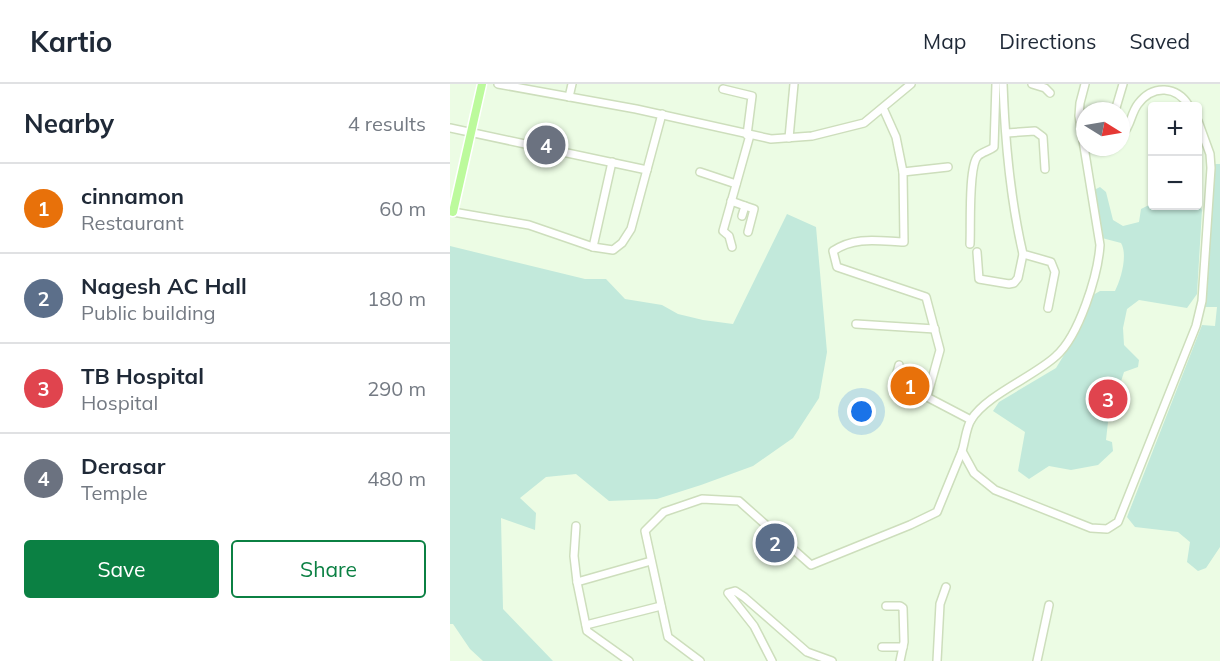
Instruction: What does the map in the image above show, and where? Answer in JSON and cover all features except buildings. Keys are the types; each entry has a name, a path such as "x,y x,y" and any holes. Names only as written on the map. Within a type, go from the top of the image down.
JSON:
{"main road":[{"path":"452,212 482,84"}],"street":[{"path":"498,84 662,114 771,139 812,136 864,123 911,84"},
{"path":"569,97 572,84"},
{"path":"789,138 794,84"},
{"path":"970,244 973,164 976,157 994,147 996,84"},
{"path":"976,252 979,279 1014,284 1018,278 1023,254 1008,173 1003,84"},
{"path":"1032,84 1045,88 1050,93"},
{"path":"700,661 668,637 645,531 664,512 702,499 739,501 811,565 937,512 962,451 971,420 988,403 1057,356 1080,321 1099,259 1100,245 1079,116 1085,84"},
{"path":"1118,102 1123,84"},
{"path":"723,89 752,96 748,135 723,231 729,236 732,247"},
{"path":"1130,120 1139,102 1154,90 1175,91 1186,102"},
{"path":"883,108 896,137 903,172 904,242 865,240 844,243 833,251 837,267 926,297 940,350 927,397"},
{"path":"452,212 529,225 593,247 612,250 622,243 631,229 662,114"},
{"path":"450,128 647,170"},
{"path":"1007,133 1035,131 1043,137 1046,169"},
{"path":"962,451 974,473 995,490 1091,528 1107,529 1118,522 1196,326 1202,301 1211,168 1210,154 1202,134"},
{"path":"593,247 612,162"},
{"path":"903,172 948,166"},
{"path":"700,172 736,184"},
{"path":"731,201 754,209 748,232"},
{"path":"742,216 746,206"},
{"path":"1023,254 1051,262 1055,272 1048,308"},
{"path":"856,324 935,329"},
{"path":"899,365 895,380 897,384 971,420"},
{"path":"576,526 574,556 587,631 629,661"},
{"path":"577,582 651,561"},
{"path":"936,661 940,604 945,587"},
{"path":"772,661 754,626 728,593 735,591 744,597 807,652 831,661"},
{"path":"1037,661 1048,605"},
{"path":"586,625 661,606"},
{"path":"886,606 903,608 903,647 900,661"},
{"path":"882,647 903,647"}],"shaded area":[{"path":"1215,164 1220,164 1220,547 1206,568 1198,571 1187,562 1190,542 1178,532 1135,527 1127,517 1202,325 1215,326 1217,307 1205,307"},
{"path":"1100,187 1106,192 1113,220 1123,226 1139,222 1141,209 1148,206 1148,210 1202,210 1197,294 1187,308 1139,300 1127,309 1123,328 1124,345 1139,360 1138,367 1124,372 1108,422 1106,440 1112,442 1113,451 1098,465 1071,470 1049,466 1029,479 1018,471 1025,432 993,411 999,402 1056,368 1083,324 1093,295 1100,291 1115,291 1124,260 1123,248 1121,243 1102,238 1094,190"},
{"path":"787,214 816,227 827,352 819,398 793,438 753,466 657,499 609,501 576,474 546,477 520,498 536,513 535,530 501,518 503,609 553,661 483,661 470,649 453,624 450,624 450,246 585,279 606,279 625,299 662,305 678,314 703,320 733,324"}],"place":[{"name":"Derasar","path":"546,145"},
{"name":"cinnamon","path":"910,386"},
{"name":"TB Hospital","path":"1108,399"},
{"name":"Nagesh AC Hall","path":"775,543"}]}
